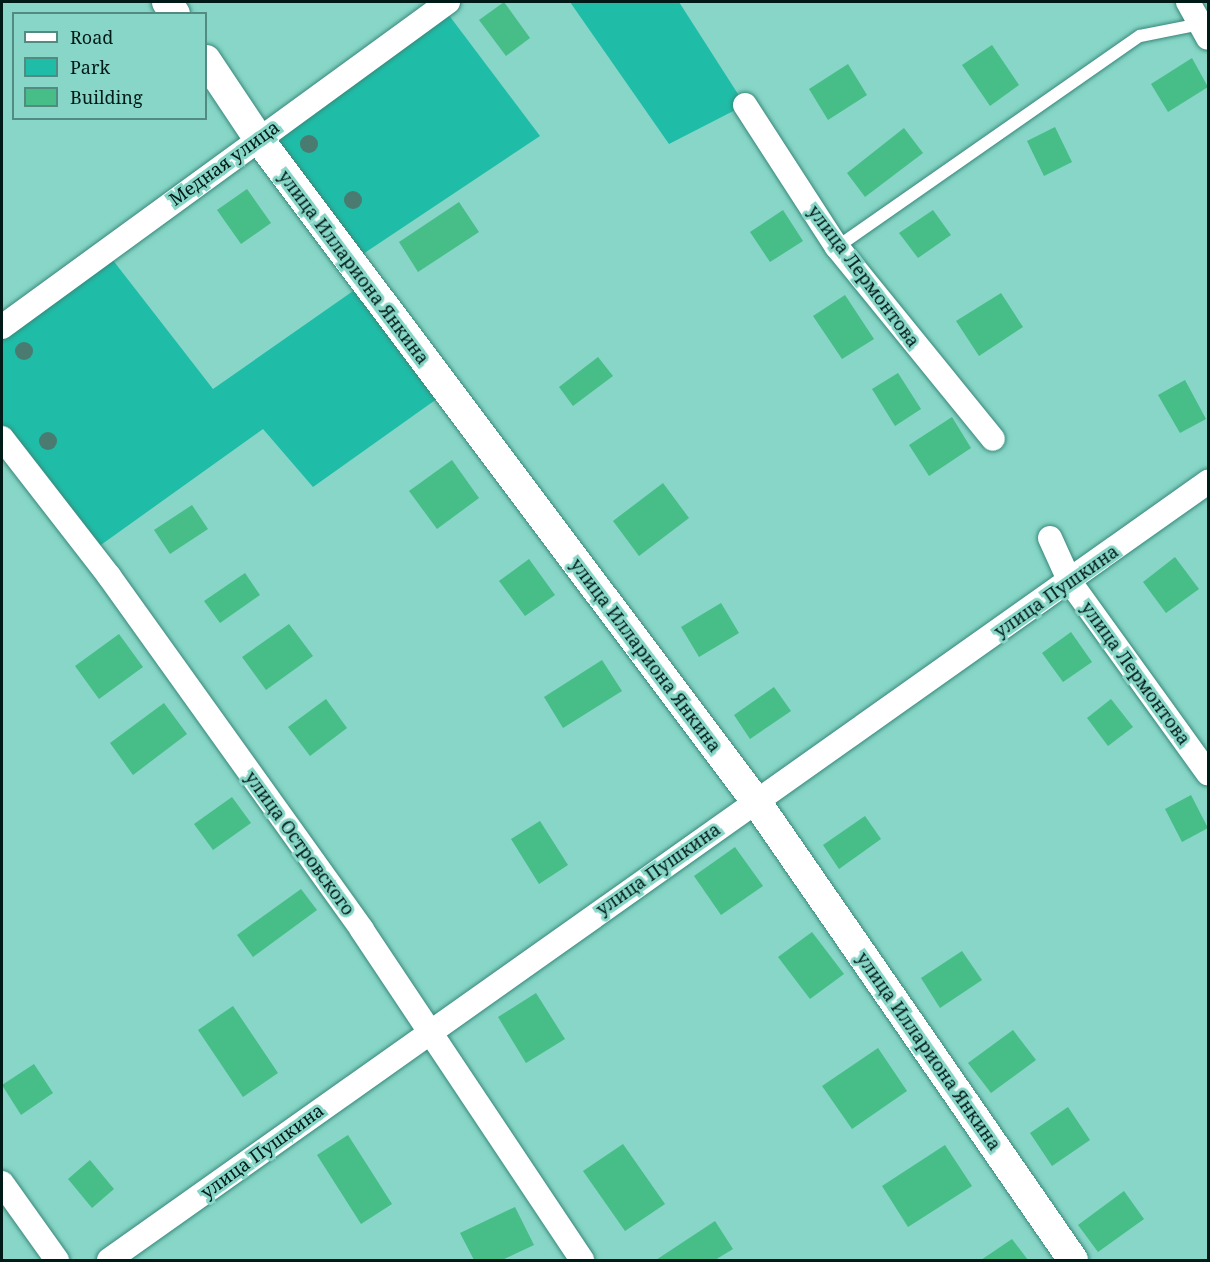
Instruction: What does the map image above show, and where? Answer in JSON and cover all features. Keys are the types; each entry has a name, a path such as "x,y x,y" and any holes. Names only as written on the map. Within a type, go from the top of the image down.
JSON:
{"street":[{"name":"Медная улица","path":"2,327 258,138 448,2"},
{"path":"1188,2 1204,31"},
{"name":"улица Иллариона Янкина","path":"207,62 258,138 755,800 1074,1260"},
{"name":"улица Лермонтова","path":"745,105 837,247 993,440"},
{"name":"улица Островского","path":"2,438 109,576 432,1030 582,1260"},
{"name":"улица Пушкина","path":"109,1260 755,800 1070,582 1209,482"},
{"name":"улица Лермонтова","path":"1050,538 1070,582 1209,773"},
{"path":"2,1184 57,1260"}],"lane":[{"path":"837,247 1140,36 1204,31"}],"green space":[{"path":"570,2 679,2 745,105 669,144"},
{"path":"442,6 540,136 351,262 258,138"},
{"path":"105,250 213,389 366,282 448,391 313,487 263,429 91,552 2,438 2,327"}],"building":[{"path":"504,2 530,38 506,56 479,20"},
{"path":"992,45 1019,85 990,106 962,65"},
{"path":"1192,58 1208,87 1168,112 1151,84"},
{"path":"848,64 867,95 828,120 809,89"},
{"path":"1055,127 1072,162 1044,176 1027,141"},
{"path":"904,128 923,153 865,197 847,173"},
{"path":"247,189 271,223 241,244 217,210"},
{"path":"459,202 479,232 418,272 399,242"},
{"path":"783,210 803,241 770,262 750,232"},
{"path":"933,210 951,235 918,258 899,233"},
{"path":"1001,293 1023,327 979,356 956,321"},
{"path":"845,295 874,339 842,359 813,316"},
{"path":"598,357 613,376 573,406 559,387"},
{"path":"898,373 921,409 895,426 872,389"},
{"path":"1185,380 1206,419 1180,433 1158,395"},
{"path":"952,417 971,448 929,476 909,445"},
{"path":"452,460 479,498 437,529 409,491"},
{"path":"663,483 689,518 639,556 613,521"},
{"path":"192,505 208,529 170,554 154,530"},
{"path":"1175,557 1199,589 1166,613 1143,582"},
{"path":"529,559 555,595 525,616 499,581"},
{"path":"245,573 260,595 220,623 204,601"},
{"path":"721,603 739,633 699,657 681,627"},
{"path":"289,624 313,656 266,690 242,657"},
{"path":"1071,632 1092,662 1063,682 1042,653"},
{"path":"119,634 143,667 99,699 75,666"},
{"path":"602,660 622,691 563,728 544,697"},
{"path":"774,687 791,711 750,739 734,715"},
{"path":"326,699 347,728 310,756 288,727"},
{"path":"1111,699 1133,727 1108,746 1087,718"},
{"path":"164,703 187,734 133,775 110,743"},
{"path":"1191,795 1208,828 1182,842 1165,809"},
{"path":"232,797 251,823 213,850 194,824"},
{"path":"865,816 881,839 839,869 823,845"},
{"path":"540,821 568,865 539,884 511,839"},
{"path":"735,847 763,886 721,915 694,876"},
{"path":"301,889 317,910 253,957 237,935"},
{"path":"812,932 844,974 810,999 778,957"},
{"path":"962,951 982,980 940,1008 921,978"},
{"path":"536,993 565,1039 526,1063 498,1017"},
{"path":"233,1006 278,1073 243,1097 198,1030"},
{"path":"1013,1030 1036,1060 991,1093 968,1063"},
{"path":"878,1048 907,1091 852,1129 822,1086"},
{"path":"34,1064 53,1093 21,1115 2,1085"},
{"path":"1068,1107 1090,1140 1052,1166 1030,1133"},
{"path":"348,1135 392,1204 361,1224 317,1155"},
{"path":"623,1144 665,1204 625,1231 583,1171"},
{"path":"945,1145 972,1186 908,1227 882,1186"},
{"path":"90,1160 114,1189 92,1208 68,1179"},
{"path":"1124,1191 1144,1219 1098,1252 1078,1225"},
{"path":"515,1207 534,1245 502,1260 474,1260 460,1233"},
{"path":"715,1221 733,1249 715,1260 656,1260"},
{"path":"1012,1239 1028,1260 981,1260"}]}
